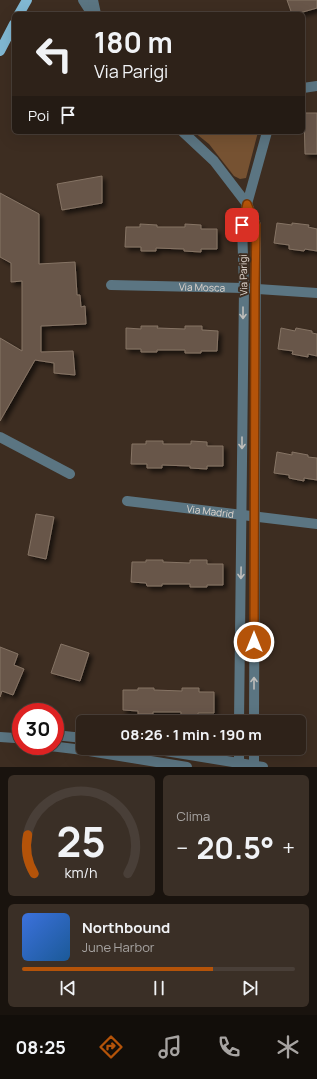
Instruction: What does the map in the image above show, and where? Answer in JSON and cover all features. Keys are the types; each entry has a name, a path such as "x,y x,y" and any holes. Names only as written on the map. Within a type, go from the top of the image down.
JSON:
{"main road":[{"path":"21,12 27,0"},
{"path":"0,51 12,28"}],"street":[{"path":"83,0 91,12"},
{"path":"93,0 96,12"},
{"path":"305,88 317,86"},
{"path":"185,134 214,161 247,204"},
{"path":"247,204 266,134"},
{"name":"Via Parigi","path":"240,715 244,288 242,225 247,204"},
{"name":"Via Parigi","path":"247,204 256,225 254,715"},
{"name":"Via Mosca","path":"112,285 244,288 317,293"},
{"path":"0,437 70,474"},
{"name":"Via Madrid","path":"127,501 255,515 317,524"},
{"path":"64,736 76,737"},
{"path":"0,737 12,738"},
{"path":"64,748 187,767"},
{"path":"185,755 239,765 257,766 255,755"}],"shaded area":[{"path":"196,134 257,134 246,178 240,179 234,176 209,144"}],"building":[{"path":"287,0 317,0 317,8 303,12 291,12"},
{"path":"305,113 317,113 317,154 305,154"},
{"path":"102,176 102,203 62,210 57,184"},
{"path":"0,193 39,214 39,264 75,262 77,295 80,295 81,307 85,306 86,324 41,326 41,352 73,351 75,375 54,373 54,363 35,360 0,421 0,338 22,351 22,281 11,282 11,263 0,257"},
{"path":"277,223 309,225 308,227 317,229 317,251 289,249 289,245 274,243"},
{"path":"140,224 157,225 157,227 185,227 185,224 201,225 201,229 217,229 217,249 201,249 201,252 184,251 184,249 156,248 156,251 141,251 141,247 125,247 126,227 140,227"},
{"path":"141,326 185,329 185,326 202,326 202,330 218,331 217,351 185,353 185,350 157,350 157,352 141,352 141,349 126,349 126,328 141,329"},
{"path":"281,328 295,331 296,328 312,331 312,333 317,334 317,356 308,354 308,357 292,354 293,351 278,349"},
{"path":"146,441 163,441 163,444 191,444 191,441 207,442 207,446 223,446 223,466 207,466 207,469 190,468 190,466 162,465 162,468 147,468 147,464 131,464 132,444 146,444"},
{"path":"277,452 292,455 292,452 317,458 317,480 304,478 304,481 289,478 289,475 274,473"},
{"path":"36,514 54,517 46,559 28,555"},
{"path":"146,560 190,563 190,560 207,560 207,564 223,564 223,585 190,587 190,584 162,584 162,586 147,586 146,583 131,582 132,562 146,562"},
{"path":"61,644 89,653 80,681 51,673"},
{"path":"0,647 18,654 14,665 24,669 13,695 2,691 0,697"},
{"path":"138,688 154,688 154,690 182,691 182,688 199,688 199,692 214,692 214,713 181,715 181,712 153,712 153,714 138,714 138,711 123,710 123,690 138,690"}],"route":[{"path":"242,225 247,204 256,225 254,642"}]}
